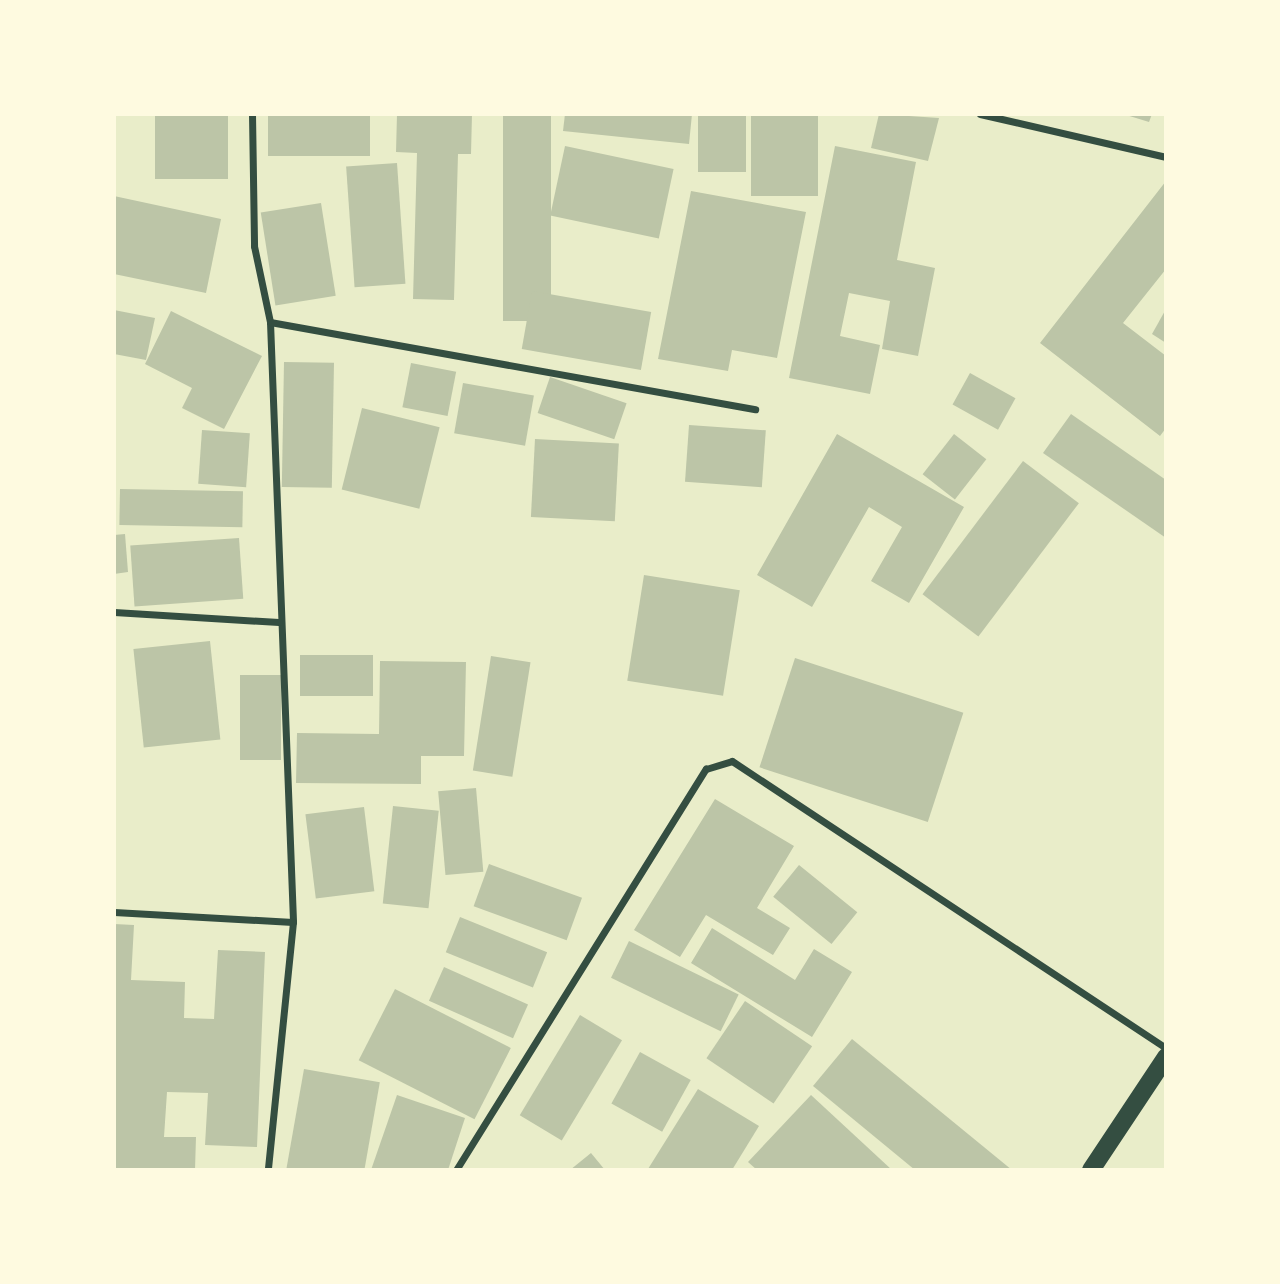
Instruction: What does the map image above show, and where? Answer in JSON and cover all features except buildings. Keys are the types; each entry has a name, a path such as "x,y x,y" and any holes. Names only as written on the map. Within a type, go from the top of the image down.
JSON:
{"main road":[{"path":"1091,1170 1166,1057"}],"street":[{"path":"252,114 254,246 270,322 279,622 293,922 268,1170"},
{"path":"980,114 1166,158"},
{"path":"270,322 755,409"},
{"path":"114,612 279,622"},
{"path":"456,1170 706,769 732,761 1166,1048"},
{"path":"114,912 293,922"}]}
